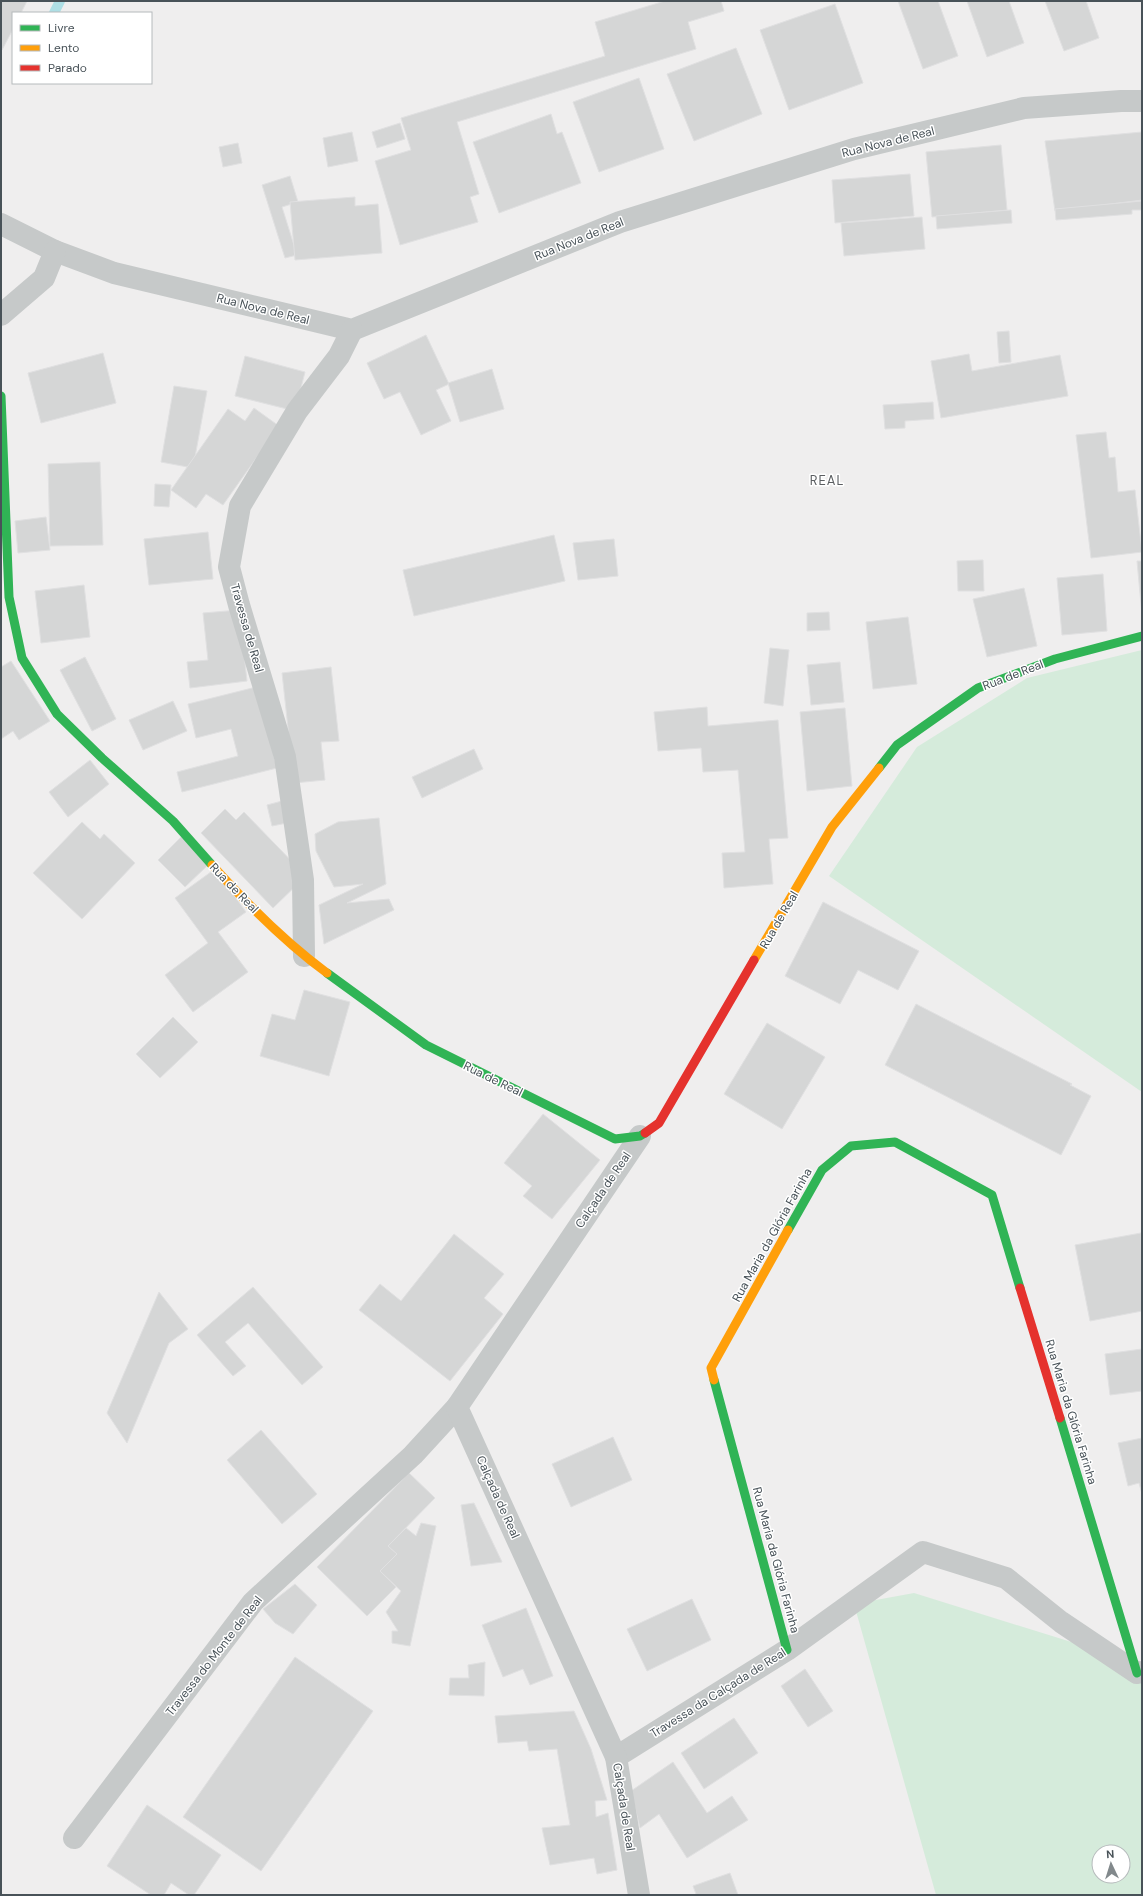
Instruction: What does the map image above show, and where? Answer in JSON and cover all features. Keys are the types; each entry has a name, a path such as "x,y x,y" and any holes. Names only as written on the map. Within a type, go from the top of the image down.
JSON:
{"street":[{"name":"Rua Nova de Real","path":"1,224 55,251 114,273 352,330 620,222 854,149 1024,108 1142,101"},
{"path":"1,315 44,278 55,251"},
{"name":"Travessa de Real","path":"304,956 303,880 285,757 239,605 230,567 240,506 297,411 339,356 352,330"},
{"name":"Rua de Real","path":"1,396 9,597 22,658 57,714 102,758 173,821 242,897 304,956 426,1045 615,1139 640,1136 659,1123 832,827 897,745 978,688 1055,659 1142,636"},
{"name":"Calçada de Real","path":"639,1895 616,1757 457,1407 640,1136"},
{"name":"Rua Maria da Glória Farinha","path":"787,1650 711,1368 822,1170 851,1146 895,1142 992,1195 1140,1673"},
{"name":"Travessa do Monte de Real","path":"74,1838 253,1602 413,1454 457,1407"},
{"name":"Travessa da Calçada de Real","path":"616,1757 787,1650 923,1552 1006,1578 1061,1622 1140,1673"}],"green space":[{"path":"1142,650 1142,1092 829,876 917,747 1027,678"},
{"path":"914,1593 1142,1664 1142,1895 936,1895 854,1604"}],"building":[{"path":"1,1 27,1 22,12 12,12 12,31 2,50"},
{"path":"665,1 721,1 724,11 688,22 696,49 457,122 479,194 470,197 478,222 400,245 375,161 411,150 401,118 605,56 595,22"},
{"path":"898,1 938,1 958,56 923,69"},
{"path":"967,1 1009,1 1024,43 987,57"},
{"path":"1045,1 1086,1 1099,38 1064,51"},
{"path":"835,4 863,83 789,110 760,30"},
{"path":"736,48 762,114 694,141 667,74"},
{"path":"639,78 664,149 599,172 573,102"},
{"path":"551,114 557,134 562,132 581,183 499,213 473,142"},
{"path":"400,123 405,139 377,148 372,132"},
{"path":"352,132 358,161 328,167 323,138"},
{"path":"1142,132 1142,200 1055,211 1045,141"},
{"path":"238,143 242,163 223,167 219,147"},
{"path":"1001,145 1007,210 932,217 926,152"},
{"path":"910,174 914,216 835,223 832,180"},
{"path":"290,176 298,202 282,207 297,255 285,258 262,185"},
{"path":"355,197 355,206 378,204 382,253 295,260 290,202"},
{"path":"1142,201 1142,210 1132,210 1132,214 1056,220 1055,209"},
{"path":"1011,210 1012,223 937,229 936,216"},
{"path":"922,217 925,249 844,256 841,223"},
{"path":"1009,331 1011,362 999,363 997,332"},
{"path":"426,335 449,384 436,390 451,421 421,435 400,392 384,399 367,363"},
{"path":"103,353 116,403 41,423 28,373"},
{"path":"969,354 972,371 1060,355 1068,396 941,418 931,361"},
{"path":"245,356 305,372 295,411 235,396"},
{"path":"492,369 504,409 460,422 448,383"},
{"path":"174,386 207,391 193,468 161,462"},
{"path":"933,402 934,419 905,421 905,428 885,429 883,405"},
{"path":"254,408 279,426 223,505 206,494 196,508 171,490 228,409 245,421"},
{"path":"1106,432 1109,458 1115,457 1118,492 1135,490 1142,552 1091,558 1076,435"},
{"path":"100,462 103,545 50,546 48,464"},
{"path":"155,484 171,485 169,507 154,506"},
{"path":"46,517 50,550 18,553 15,521"},
{"path":"208,532 213,579 149,585 144,539"},
{"path":"554,535 565,581 414,616 403,570"},
{"path":"614,539 618,576 578,580 573,543"},
{"path":"983,560 984,591 958,591 957,561"},
{"path":"1137,561 1142,561 1142,615"},
{"path":"1103,574 1107,631 1062,635 1057,578"},
{"path":"84,585 90,637 41,643 35,591"},
{"path":"1024,588 1037,646 987,657 973,599"},
{"path":"239,610 247,681 190,688 187,662 208,660 203,613"},
{"path":"829,612 830,630 807,631 807,613"},
{"path":"908,617 917,684 873,689 866,622"},
{"path":"770,648 789,650 783,706 764,703"},
{"path":"85,657 116,719 92,731 60,670"},
{"path":"11,661 50,721 19,740 13,731 1,739 1,667"},
{"path":"840,662 844,702 811,705 807,665"},
{"path":"331,667 339,741 321,742 325,780 294,783 282,673"},
{"path":"256,687 277,768 182,792 177,772 238,756 231,729 196,738 188,704"},
{"path":"173,701 187,731 143,750 129,720"},
{"path":"707,707 708,726 778,720 788,838 769,839 773,884 724,888 722,853 745,852 738,770 703,772 701,748 658,751 654,712"},
{"path":"845,708 852,786 807,791 800,712"},
{"path":"474,749 483,769 422,798 412,777"},
{"path":"90,760 109,784 68,817 49,792"},
{"path":"282,801 287,823 272,826 267,805"},
{"path":"225,809 236,820 244,812 306,876 273,908 201,833"},
{"path":"379,818 386,884 347,903 389,899 394,910 324,944 319,905 363,884 334,887 316,851 315,834 338,822"},
{"path":"82,822 100,839 104,834 135,863 82,919 33,873"},
{"path":"181,837 208,865 185,887 158,860"},
{"path":"215,869 246,912 218,932 248,972 193,1012 165,975 208,943 175,898"},
{"path":"823,902 919,951 898,990 858,970 840,1004 785,976"},
{"path":"304,990 350,1002 329,1076 260,1056 272,1014 295,1020"},
{"path":"916,1004 1072,1084 1070,1085 1091,1096 1061,1155 885,1065"},
{"path":"173,1017 198,1042 160,1078 136,1054"},
{"path":"767,1023 825,1057 782,1129 724,1094"},
{"path":"543,1114 600,1160 552,1219 523,1196 532,1186 504,1163"},
{"path":"1141,1233 1142,1311 1090,1321 1075,1245"},
{"path":"454,1234 504,1274 484,1298 503,1314 450,1381 359,1310 380,1284 401,1301"},
{"path":"253,1287 323,1367 302,1385 248,1323 225,1342 246,1366 233,1376 197,1335"},
{"path":"159,1292 188,1329 169,1343 127,1443 107,1413"},
{"path":"1142,1349 1142,1391 1110,1395 1105,1354"},
{"path":"261,1430 317,1494 282,1524 227,1460"},
{"path":"613,1437 632,1480 571,1507 552,1464"},
{"path":"1142,1438 1142,1494 1139,1483 1128,1486 1118,1443"},
{"path":"409,1473 435,1498 388,1546 397,1554 380,1571 396,1587 367,1616 317,1567"},
{"path":"474,1503 502,1562 471,1566 461,1505"},
{"path":"421,1523 436,1526 410,1646 392,1643 392,1631 398,1631 386,1612 401,1591 380,1571 397,1554 388,1546 406,1528 416,1536"},
{"path":"295,1584 317,1605 293,1634 275,1623 263,1609"},
{"path":"692,1599 711,1640 647,1671 627,1629"},
{"path":"526,1608 553,1676 530,1685 523,1669 503,1677 482,1625"},
{"path":"295,1657 373,1711 261,1871 183,1817"},
{"path":"485,1662 484,1696 449,1695 450,1678 469,1678 468,1665"},
{"path":"805,1669 833,1711 808,1727 781,1686"},
{"path":"574,1711 591,1749 607,1800 595,1801 596,1817 608,1813 617,1870 597,1874 594,1858 550,1865 542,1828 570,1825 557,1749 529,1751 527,1741 498,1743 495,1716"},
{"path":"734,1718 758,1753 704,1789 681,1753"},
{"path":"673,1762 707,1813 732,1796 748,1820 687,1858 659,1814 640,1828 631,1791"},
{"path":"147,1805 221,1855 194,1895 189,1895 171,1883 164,1895 151,1895 107,1866"},
{"path":"730,1873 738,1895 693,1895 696,1894 693,1886"}],"waterway":[{"path":"54,12 60,1"}],"traffic: fast":[{"path":"1,396 9,597 22,658 57,714 102,758 173,821 212,865"},
{"path":"879,768 897,745 978,688 1055,659 1142,636"},
{"path":"327,973 426,1045 615,1139 640,1136 645,1133"},
{"path":"788,1230 822,1170 851,1146 895,1142 992,1195 1020,1288"},
{"path":"714,1380 787,1650"},
{"path":"1060,1418 1137,1673"}],"traffic: slow":[{"path":"754,960 832,827 879,768"},
{"path":"212,865 267,922 296,949 327,973"},
{"path":"714,1380 711,1368 788,1230"}],"traffic: jam":[{"path":"645,1133 659,1123 754,960"},
{"path":"1020,1288 1060,1418"}],"district":[{"name":"REAL","path":"827,480"}]}
